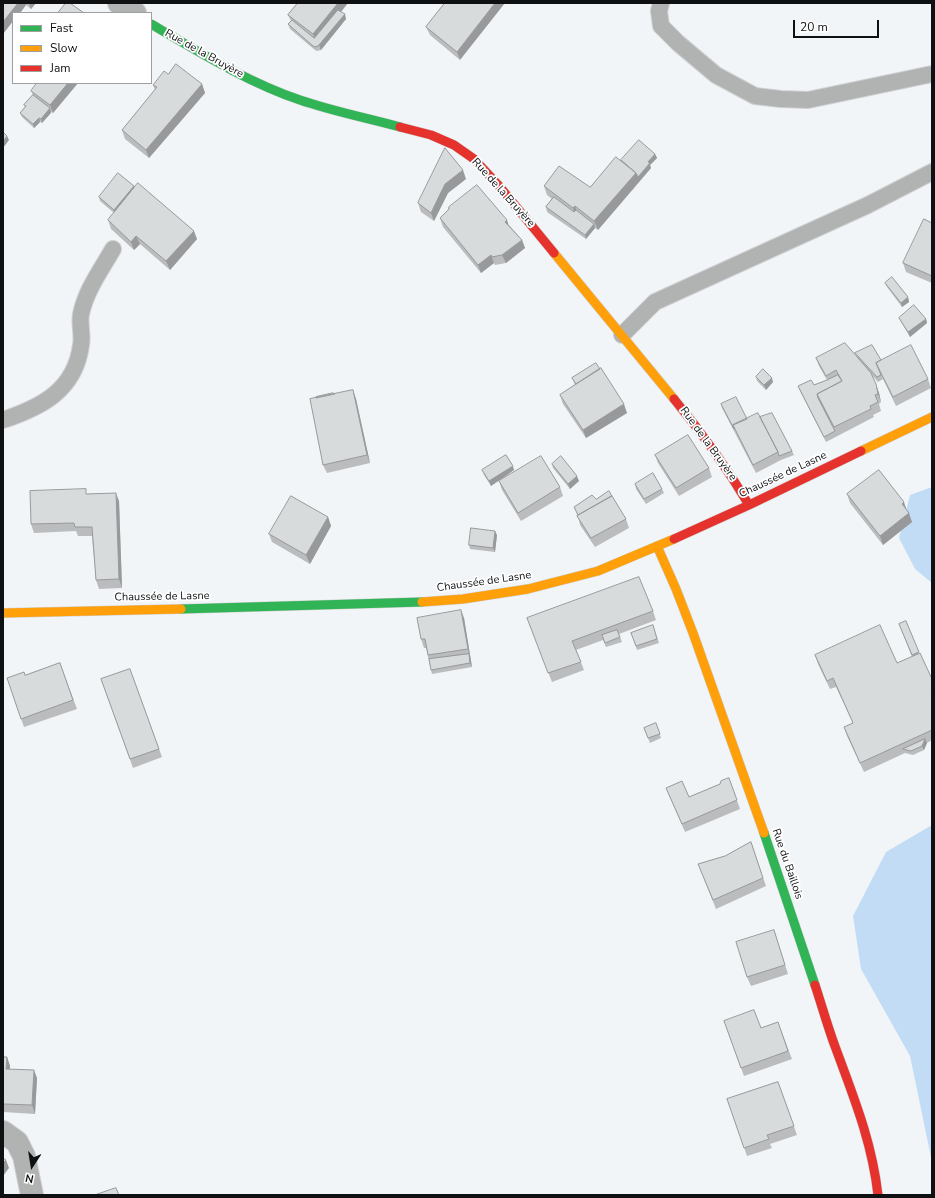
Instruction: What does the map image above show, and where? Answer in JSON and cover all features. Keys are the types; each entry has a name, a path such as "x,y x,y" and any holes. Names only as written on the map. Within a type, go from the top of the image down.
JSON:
{"street":[{"path":"119,3 133,12"},
{"name":"Rue de la Bruyère","path":"152,25 229,70 265,86 300,100 431,134 454,145 474,159 500,187 696,426 733,478 749,505"},
{"name":"Chaussée de Lasne","path":"3,613 407,603 463,599 528,589 598,571 749,505 932,418"},
{"name":"Rue du Baillois","path":"657,546 675,584 739,762 811,972 829,1030 861,1117 871,1151 878,1195"},
{"path":"3,1132 17,1142 24,1156 32,1195"}],"lane":[{"path":"661,3 659,12 661,26 678,44 716,75 755,96 808,100 932,74"},
{"path":"622,335 655,302 868,205 932,172"},
{"path":"3,420 42,404 62,388 71,376 78,362 81,344 81,316 84,303 94,280 113,249"}],"shaded area":[{"path":"932,487 932,583 915,569 899,538 910,495"},
{"path":"932,825 932,1162 910,1056 861,969 853,916 886,852"}],"building":[{"path":"3,3 18,3 3,22"},
{"path":"66,3 70,3 83,12 59,12"},
{"path":"298,3 338,3 313,34 288,15"},
{"path":"445,3 495,3 457,52 426,27"},
{"path":"338,10 345,14 316,47 288,24 292,20 314,38"},
{"path":"176,64 202,84 146,150 122,130 157,87 153,85 164,71 168,74"},
{"path":"36,84 67,84 50,105 31,91"},
{"path":"33,95 50,108 41,119 39,118 33,124 20,113 26,106 24,105"},
{"path":"3,132 7,136 3,142"},
{"path":"639,140 655,154 648,162 650,163 638,177 636,173 621,160"},
{"path":"445,148 463,170 445,184 431,213 418,203"},
{"path":"616,157 636,173 594,221 575,206 573,208 544,186 559,166 590,187"},
{"path":"118,173 134,186 114,210 99,197"},
{"path":"138,183 194,231 166,261 136,236 131,242 108,220"},
{"path":"477,185 507,220 505,222 522,240 502,255 492,257 491,255 478,265 440,218 449,209 449,207"},
{"path":"554,197 574,212 576,210 594,224 585,235 546,207"},
{"path":"924,219 932,223 932,276 903,263"},
{"path":"892,277 908,297 901,303 885,283"},
{"path":"914,305 926,319 908,332 899,318"},
{"path":"845,343 871,373 876,384 878,394 875,395 878,402 870,406 871,409 834,427 817,394 842,381 836,370 826,376 816,358"},
{"path":"872,345 881,360 876,363 881,375 877,377 855,353"},
{"path":"911,345 928,379 893,397 876,363"},
{"path":"596,363 600,369 576,384 572,378"},
{"path":"601,368 624,404 583,430 560,395"},
{"path":"763,369 772,378 764,385 756,377"},
{"path":"838,375 842,381 817,394 835,431 824,437 798,386 811,380 814,385"},
{"path":"353,390 367,455 323,465 310,399"},
{"path":"333,393 335,394 316,398 316,397"},
{"path":"736,397 747,419 733,425 734,429 721,404"},
{"path":"758,413 778,452 753,465 733,425"},
{"path":"772,413 792,451 779,456 760,417"},
{"path":"688,435 709,468 676,488 655,455"},
{"path":"506,455 513,466 489,481 482,470"},
{"path":"541,456 560,487 518,513 499,481"},
{"path":"561,456 577,476 568,484 552,464"},
{"path":"879,470 904,502 902,504 909,513 880,536 847,494"},
{"path":"653,473 662,489 644,499 635,484"},
{"path":"86,489 86,494 116,493 119,579 96,580 92,527 75,527 74,523 31,524 30,491"},
{"path":"609,491 612,496 578,515 574,507 592,495 596,499"},
{"path":"291,496 328,517 306,555 269,534"},
{"path":"612,496 626,519 591,538 577,516"},
{"path":"471,528 495,531 493,548 469,545"},
{"path":"639,577 653,611 572,641 581,662 548,673 527,618"},
{"path":"461,610 468,649 428,655 425,639 421,639 417,618"},
{"path":"906,621 919,652 912,655 899,624"},
{"path":"653,625 657,639 636,646 631,633"},
{"path":"880,625 897,663 920,653 932,679 932,730 860,763 844,727 853,723 833,678 827,681 815,655"},
{"path":"617,630 620,637 605,643 602,635"},
{"path":"469,654 470,663 431,670 429,659"},
{"path":"60,663 73,700 21,719 7,678 24,672 25,675"},
{"path":"130,669 159,749 130,759 101,679"},
{"path":"656,723 660,734 648,738 644,728"},
{"path":"925,739 922,746 911,751 903,749"},
{"path":"729,778 737,800 682,824 666,788 682,781 689,797 720,784 721,781"},
{"path":"751,842 763,878 713,900 698,864 725,856"},
{"path":"774,930 785,965 747,977 736,942"},
{"path":"754,1010 761,1028 778,1022 788,1051 741,1068 724,1021"},
{"path":"3,1057 7,1057 6,1069 34,1070 32,1105 3,1104"},
{"path":"778,1082 794,1126 767,1135 769,1139 744,1148 727,1099"},
{"path":"116,1188 119,1195 95,1195"}],"traffic: fast":[{"path":"152,25 224,66 280,93 324,108 400,127"},
{"path":"181,609 422,602"},
{"path":"764,833 815,985"}],"traffic: slow":[{"path":"554,253 674,399"},
{"path":"861,451 932,417"},
{"path":"422,602 463,599 528,589 598,571 674,539"},
{"path":"657,546 693,633 764,833"},
{"path":"3,613 181,609"}],"traffic: jam":[{"path":"400,127 431,135 454,145 474,159 500,187 554,253"},
{"path":"674,399 714,451 749,505"},
{"path":"674,539 861,451"},
{"path":"815,985 830,1033 862,1120 878,1195"}]}
